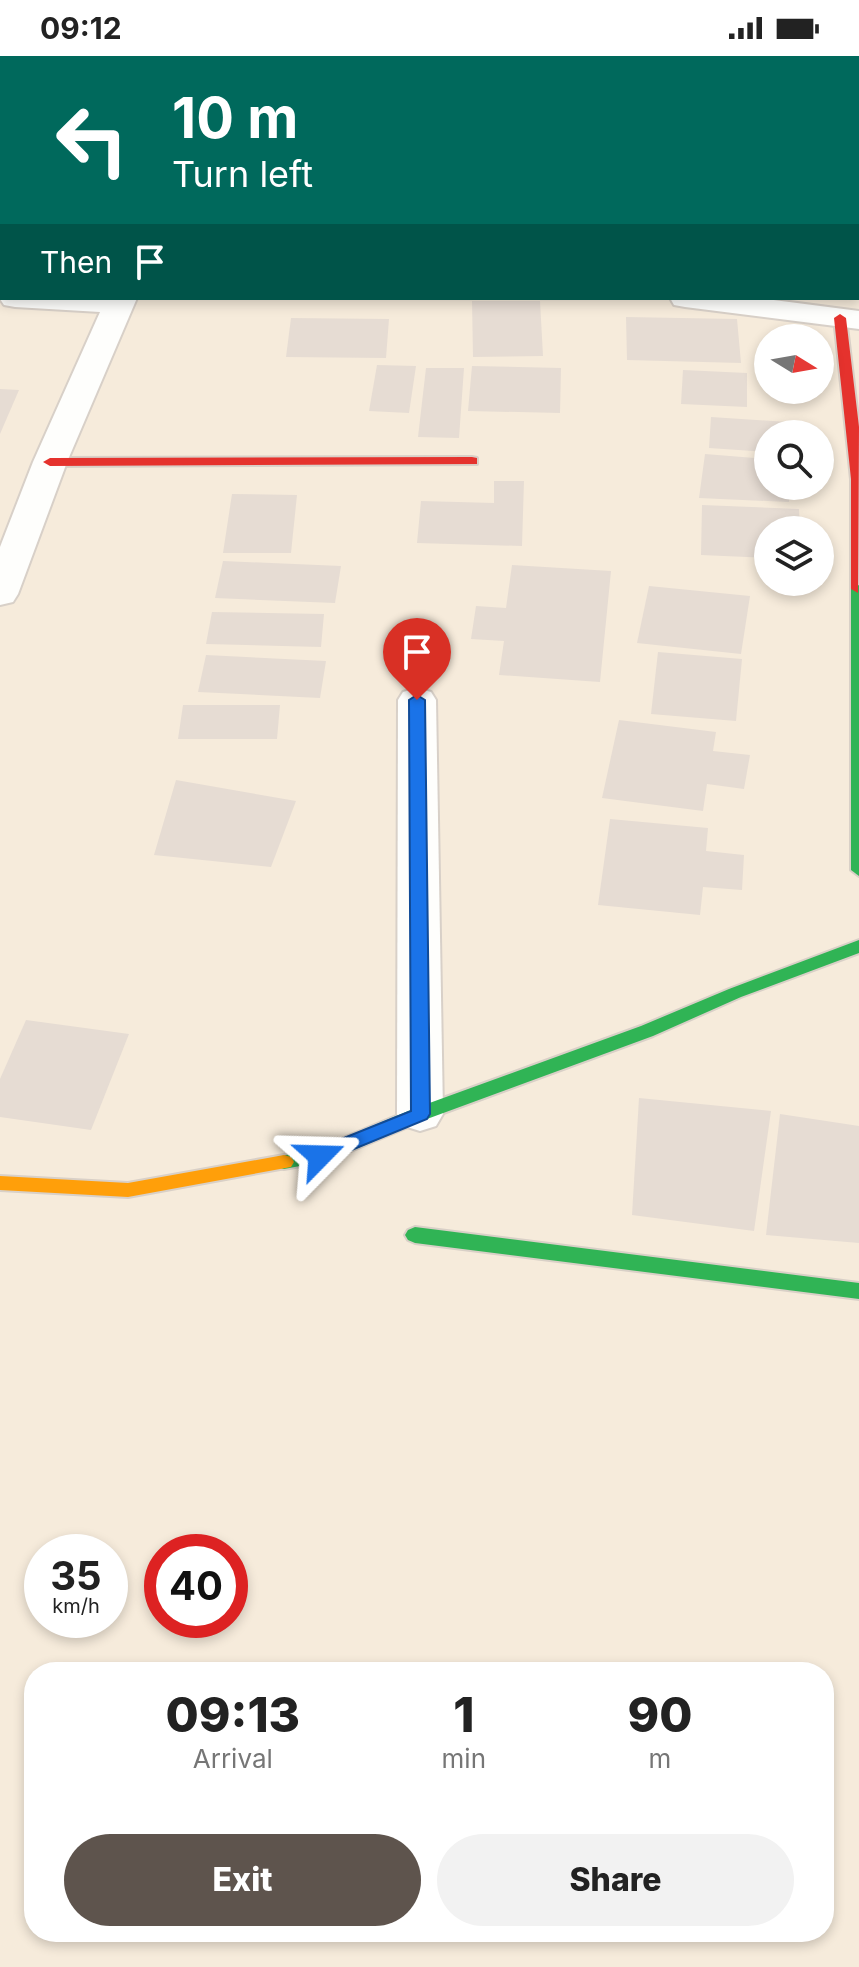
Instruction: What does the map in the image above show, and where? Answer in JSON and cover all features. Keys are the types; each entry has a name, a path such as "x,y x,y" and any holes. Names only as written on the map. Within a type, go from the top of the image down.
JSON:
{"street":[{"path":"0,594 50,462 121,301 86,300"},
{"path":"701,300 849,319 858,479 859,870"},
{"path":"50,462 472,461"},
{"path":"417,700 420,1114"},
{"path":"0,1183 128,1190 320,1156 420,1114 647,1031 735,993 859,946"},
{"path":"415,1235 859,1291"}],"shaded area":[{"path":"0,300 859,300 859,1967 0,1967"}],"building":[{"path":"472,301 540,301 543,356 473,357"},
{"path":"626,317 737,319 741,363 627,360"},
{"path":"291,318 389,319 386,358 286,357"},
{"path":"377,365 416,366 409,413 369,411"},
{"path":"472,366 561,368 560,413 468,411"},
{"path":"426,368 464,368 459,438 418,437"},
{"path":"683,370 747,373 747,407 681,404"},
{"path":"0,389 19,390 0,434"},
{"path":"711,417 757,420 754,420 754,451 709,448"},
{"path":"705,454 754,458 754,500 789,500 789,502 699,498"},
{"path":"494,481 524,481 522,546 417,543 421,501 494,503"},
{"path":"232,494 297,495 291,553 223,553"},
{"path":"702,505 799,509 799,516 754,516 754,557 701,555"},
{"path":"223,561 341,566 335,603 215,598"},
{"path":"512,565 611,571 600,682 499,675 504,641 471,639 476,606 506,608"},
{"path":"649,586 750,596 741,654 637,643"},
{"path":"212,612 324,614 321,647 206,644"},
{"path":"658,652 742,659 736,721 651,714"},
{"path":"206,655 326,661 320,698 198,692"},
{"path":"183,705 280,705 277,739 178,739"},
{"path":"619,720 716,732 713,751 750,755 744,789 707,784 703,811 602,798"},
{"path":"176,780 296,801 271,867 154,855"},
{"path":"610,819 708,828 706,851 744,855 742,890 703,887 700,915 598,905"},
{"path":"26,1020 129,1034 91,1130 0,1117 0,1079"},
{"path":"639,1098 771,1111 754,1231 632,1215"},
{"path":"780,1114 859,1126 859,1243 766,1235"}],"traffic: fast":[{"path":"858,589 859,870"},
{"path":"284,1162 320,1156 420,1114 647,1031 735,993 859,946"},
{"path":"415,1235 859,1291"}],"traffic: slow":[{"path":"0,1183 128,1190 284,1162"}],"traffic: jam":[{"path":"840,318 858,479 858,589"},
{"path":"50,462 472,461"}],"route":[{"path":"320,1156 420,1114 417,700"}]}
